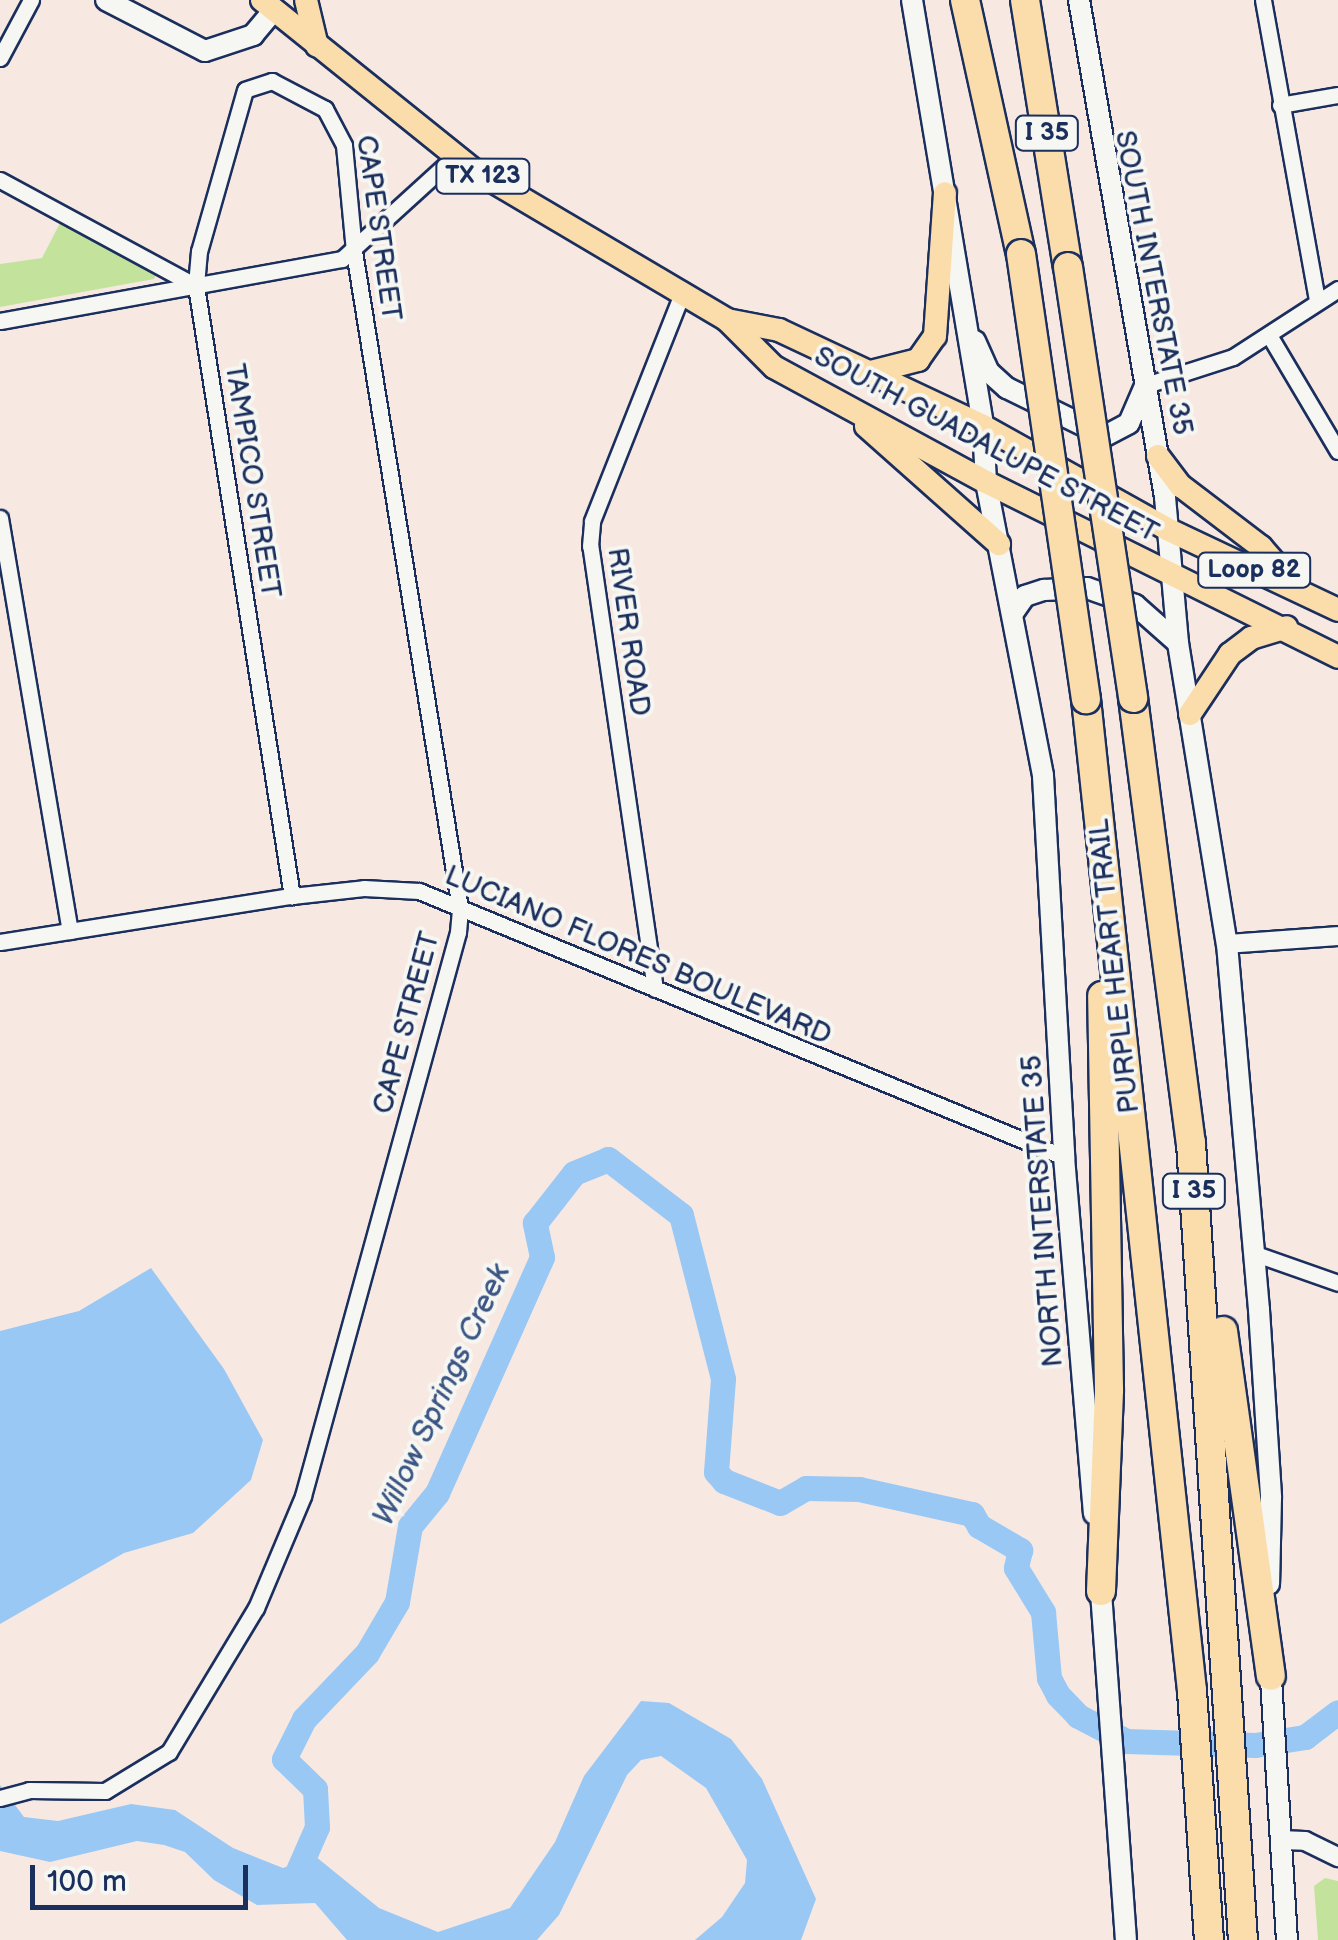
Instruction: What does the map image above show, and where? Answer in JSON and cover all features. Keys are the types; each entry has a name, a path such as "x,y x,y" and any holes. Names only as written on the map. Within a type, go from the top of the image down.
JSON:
{"highway":[{"name":"PURPLE HEART TRAIL","path":"965,0 1021,254 1086,699 1192,1691 1209,1940"},
{"name":"PURPLE HEART TRAIL","path":"1025,0 1132,698 1192,1165 1243,1940"},
{"path":"1099,814 1109,1388 1102,1602"},
{"path":"1192,1165 1222,1330 1272,1679"}],"main road":[{"path":"106,0 205,51 253,35 273,4"},
{"path":"306,0 318,46"},
{"path":"912,0 982,426 986,482"},
{"name":"SOUTH INTERSTATE 35","path":"1079,0 1100,148 1158,456 1169,530 1170,576"},
{"name":"SOUTH GUADALUPE STREET","path":"273,4 318,46 455,156 681,296 727,320 779,330 982,426 1169,530 1338,610"},
{"path":"865,373 918,360 935,336 945,193"},
{"path":"965,319 989,372 1006,388 1106,436 1129,423 1146,384"},
{"name":"SOUTH GUADALUPE STREET","path":"727,320 774,367 986,482 1170,576 1286,627 1338,657"},
{"path":"846,406 998,544"},
{"path":"1158,456 1181,486 1261,546 1298,590"},
{"name":"NORTH INTERSTATE 35","path":"986,482 1043,776 1064,1157 1126,1940"},
{"path":"1170,576 1227,944 1254,1253 1271,1498 1272,1679 1287,1940"},
{"path":"1013,613 1026,596 1044,590 1087,588 1135,605 1178,643"},
{"path":"1190,714 1230,654 1251,638 1286,627"}],"street":[{"path":"0,58 32,0"},
{"path":"1263,0 1316,301"},
{"name":"CAPE STREET","path":"0,1798 17,1792 105,1791 169,1752 256,1608 303,1496 448,978 460,908 354,251 338,125 325,108 272,82 255,82"},
{"name":"TAMPICO STREET","path":"255,82 240,108 199,252 196,286 292,896"},
{"path":"1280,105 1338,95"},
{"path":"0,321 342,259 354,251 382,218 455,156"},
{"path":"0,180 196,286"},
{"path":"1146,384 1233,357 1338,289"},
{"name":"RIVER ROAD","path":"656,990 590,546 592,521 681,296"},
{"path":"1269,335 1338,451"},
{"path":"0,518 70,931"},
{"name":"LUCIANO FLORES BOULEVARD","path":"0,942 292,896 388,888 439,896 656,990 1064,1157"},
{"path":"1227,944 1338,936"},
{"path":"1254,1253 1338,1282"},
{"path":"1280,1840 1305,1841 1338,1856"}],"green space":[{"path":"61,221 157,272 154,279 0,307 0,264 42,258"},
{"path":"1325,1878 1338,1881 1338,1940 1318,1940 1314,1886"}],"water":[{"path":"151,1268 224,1369 263,1440 251,1480 193,1533 124,1553 0,1624 0,1331 79,1311"},
{"path":"641,1701 669,1703 731,1739 762,1779 816,1899 801,1940 695,1940 722,1917 745,1883 747,1860 706,1788 661,1756 641,1760 627,1775 559,1915 537,1940 347,1940 315,1903 257,1905 214,1880 185,1852 164,1845 137,1841 50,1862 0,1851 0,1785 24,1817 58,1821 131,1804 175,1810 233,1848 283,1868 315,1856 379,1908 438,1932 510,1908 555,1842 584,1776"}],"waterway":[{"name":"Willow Springs Creek","path":"292,1884 317,1827 315,1789 284,1759 304,1719 367,1653 397,1602 410,1526 437,1493 542,1257 535,1223 574,1173 608,1159 681,1215 723,1379 716,1472 724,1481 780,1503 806,1488 859,1489 972,1514 979,1526 1020,1550 1016,1568 1043,1612 1049,1678 1058,1695 1078,1716 1126,1741 1255,1745 1305,1737 1338,1712"}]}
